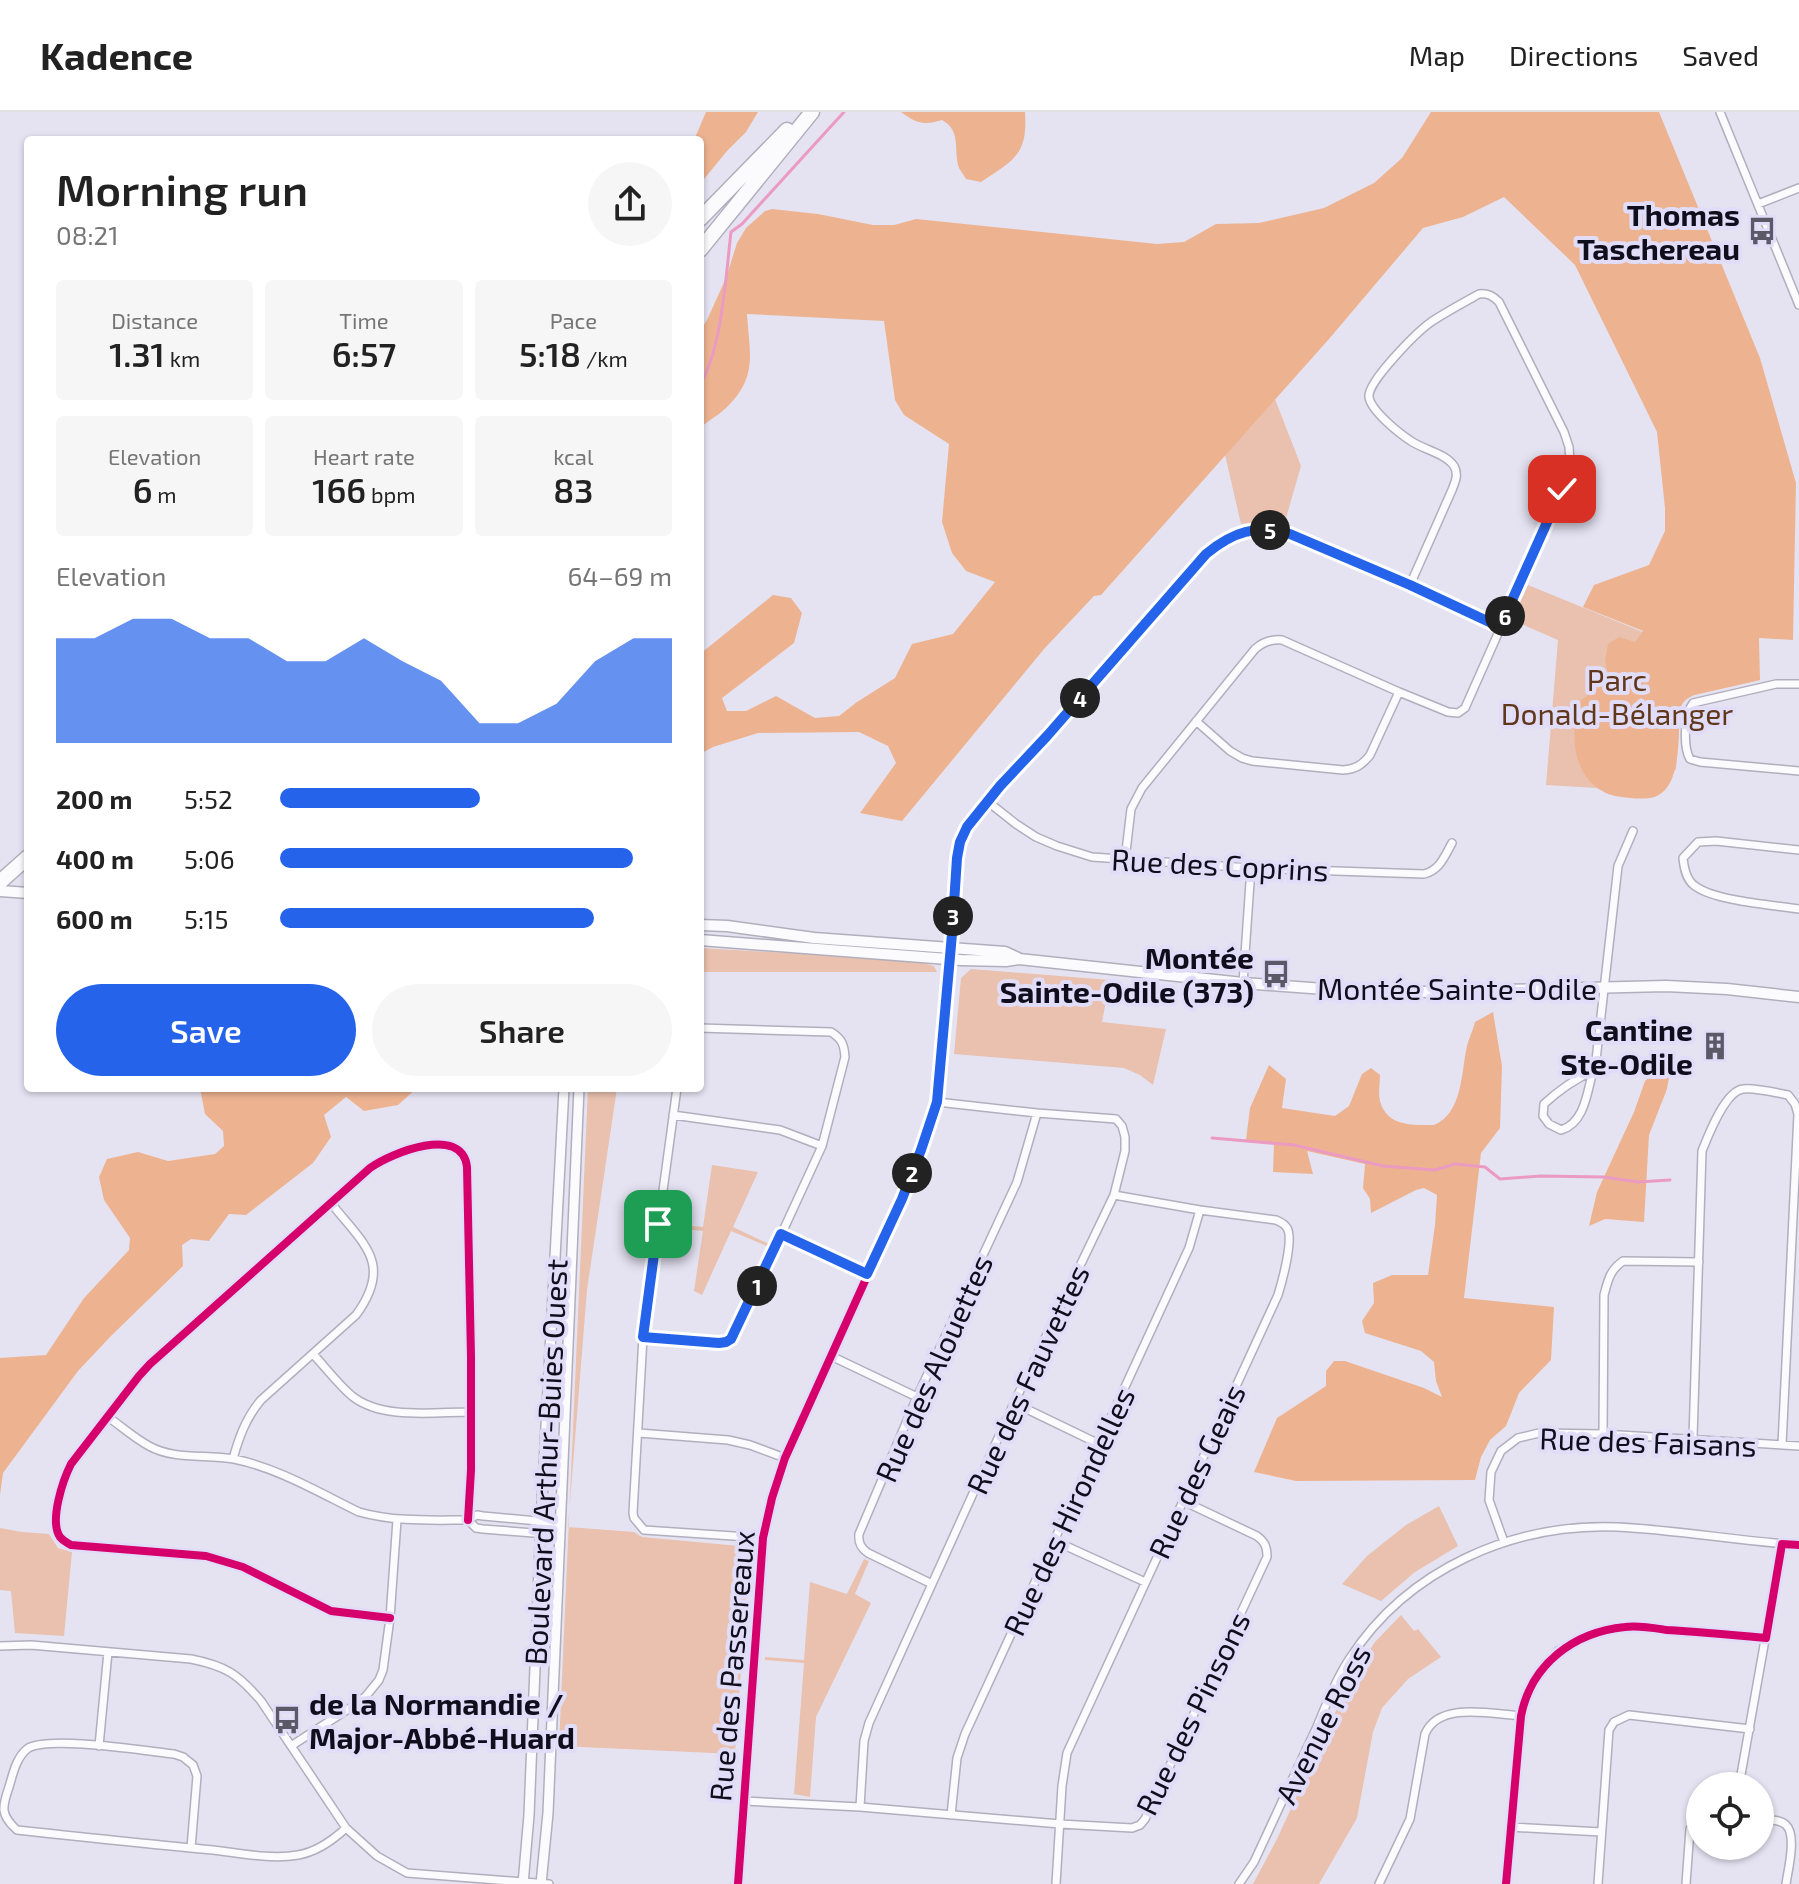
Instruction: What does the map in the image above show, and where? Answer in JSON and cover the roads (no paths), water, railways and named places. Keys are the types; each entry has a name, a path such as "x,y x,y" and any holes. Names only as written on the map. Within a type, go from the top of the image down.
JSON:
{"highway":[{"path":"704,215 804,112"},
{"path":"704,245 812,112"},
{"path":"3,879 24,861"}],"main road":[{"path":"0,891 24,893"},
{"name":"Montée Sainte-Odile","path":"704,925 951,953"},
{"name":"Montée Sainte-Odile","path":"704,940 951,953 1005,952 1019,959 1243,983 1379,993 1604,986 1727,989 1799,997"}],"street":[{"path":"1720,112 1799,305"},
{"path":"1758,204 1799,188"},
{"path":"1125,860 1135,799 1260,644 1282,640 1448,712 1462,711 1562,489 1570,461 1569,447 1557,415 1499,302 1486,293 1479,294 1428,324 1372,384 1369,392 1369,402 1386,421 1411,441 1448,460 1456,471 1452,490 1410,585"},
{"name":"Rue des Passereaux","path":"738,1884 763,1538 785,1458 902,1199 937,1102 957,858 967,827 1206,554 1232,536 1257,529 1290,534 1500,627"},
{"path":"1799,684 1776,684 1693,703 1688,709 1685,750 1690,759 1700,762 1799,771"},
{"path":"1196,721 1230,751 1252,761 1354,769 1370,755 1399,692"},
{"name":"Rue des Coprins","path":"987,801 1036,837 1057,846 1092,857 1125,860 1424,874 1439,867 1452,843"},
{"path":"1593,1071 1554,1094 1544,1104 1543,1116 1549,1124 1561,1130 1569,1128 1578,1119 1587,1096 1596,1060 1618,866 1633,831"},
{"path":"1799,850 1716,841 1698,842 1683,858 1684,870 1695,887 1718,896 1799,909"},
{"path":"1243,983 1251,868"},
{"path":"643,1337 719,1343 731,1339 822,1146 845,1057 844,1045 831,1032 704,1028"},
{"path":"1693,1438 1702,1151 1711,1129 1732,1095 1742,1088 1788,1095 1798,1114 1782,1445"},
{"name":"Boulevard Arthur-Buies Ouest","path":"523,1883 529,1815 564,1092"},
{"name":"Boulevard Arthur-Buies Ouest","path":"544,1884 579,1092"},
{"path":"676,1092 643,1337 633,1513 644,1530 763,1538"},
{"name":"Rue des Fauvettes","path":"860,1807 864,1741 869,1723 1014,1403 1114,1195 1125,1151 1122,1126 1116,1119 937,1102"},
{"name":"Rue des Alouettes","path":"932,1584 868,1553 859,1541 859,1534 917,1397 1017,1182 1037,1113"},
{"path":"673,1115 780,1130 822,1146"},
{"path":"390,1618 331,1611 243,1567 206,1556 71,1545 62,1540 57,1529 57,1509 63,1481 71,1464 150,1364 370,1168 391,1155 421,1146 455,1147 463,1153 467,1167 471,1357 468,1520 476,1528 559,1535"},
{"name":"Rue des Geais","path":"1056,1884 1067,1753 1278,1295 1289,1237 1285,1224 1276,1220 1114,1195"},
{"path":"233,1459 252,1410 356,1315 373,1287 374,1273 368,1249 331,1203"},
{"name":"Rue des Hirondelles","path":"951,1815 953,1779 965,1734 1189,1248 1200,1210"},
{"path":"781,1234 867,1274"},
{"path":"1603,1434 1604,1295 1609,1274 1623,1261 1699,1262"},
{"path":"313,1354 354,1397 370,1407 384,1411 470,1412"},
{"path":"831,1356 917,1397"},
{"path":"1014,1403 1099,1444"},
{"path":"108,1417 149,1446 165,1452 233,1459 283,1474 359,1512 397,1520 468,1520 477,1515 560,1523"},
{"path":"639,1433 728,1440 785,1458"},
{"name":"Rue des Faisans","path":"1504,1542 1489,1500 1491,1472 1501,1451 1518,1438 1539,1433 1603,1434 1799,1446"},
{"name":"Rue des Pinsons","path":"744,1801 860,1807 1060,1824 1132,1828 1140,1825 1267,1557 1267,1548 1257,1536 1183,1501"},
{"path":"291,1746 353,1706 373,1688 383,1670 397,1520"},
{"name":"Avenue Ross","path":"1239,1884 1254,1862 1349,1658 1387,1612 1433,1575 1472,1553 1504,1542 1539,1532 1577,1528 1617,1527 1799,1545"},
{"path":"1055,1541 1145,1582"},
{"path":"1742,1772 1782,1544"},
{"path":"1506,1884 1524,1701 1534,1680 1558,1651 1598,1631 1628,1626 1766,1638"},
{"path":"0,1646 21,1644 191,1659 215,1664 247,1684 346,1828 377,1856 407,1873 544,1884"},
{"path":"99,1746 108,1652"},
{"path":"1379,1884 1410,1819 1429,1726 1453,1712 1521,1716"},
{"path":"1598,1884 1609,1730 1614,1722 1629,1715 1750,1729"},
{"path":"191,1848 197,1776 193,1765 183,1757 46,1742 29,1747 18,1759 2,1807 4,1817 17,1830 191,1848 279,1856 313,1851 346,1828"},
{"path":"1774,1821 1789,1827 1792,1840 1786,1884"},
{"path":"1510,1827 1601,1832"},
{"path":"1686,1884 1688,1860"},
{"path":"406,1884 407,1873"}],"waterway":[{"path":"704,375 718,332 731,232 742,224 844,112"},
{"path":"1212,1138 1294,1145 1383,1166 1435,1170 1455,1164 1485,1167 1500,1179 1541,1176 1604,1177 1638,1182 1670,1180"}],"place":[{"name":"Thomas Taschereau","path":"1762,231"},
{"name":"Montée Sainte-Odile (373)","path":"1276,974"},
{"name":"Cantine Ste-Odile","path":"1715,1046"},
{"name":"de la Normandie / Major-Abbé-Huard","path":"287,1720"}],"park label":[{"name":"Parc Donald-Bélanger","path":"1617,696"}]}
